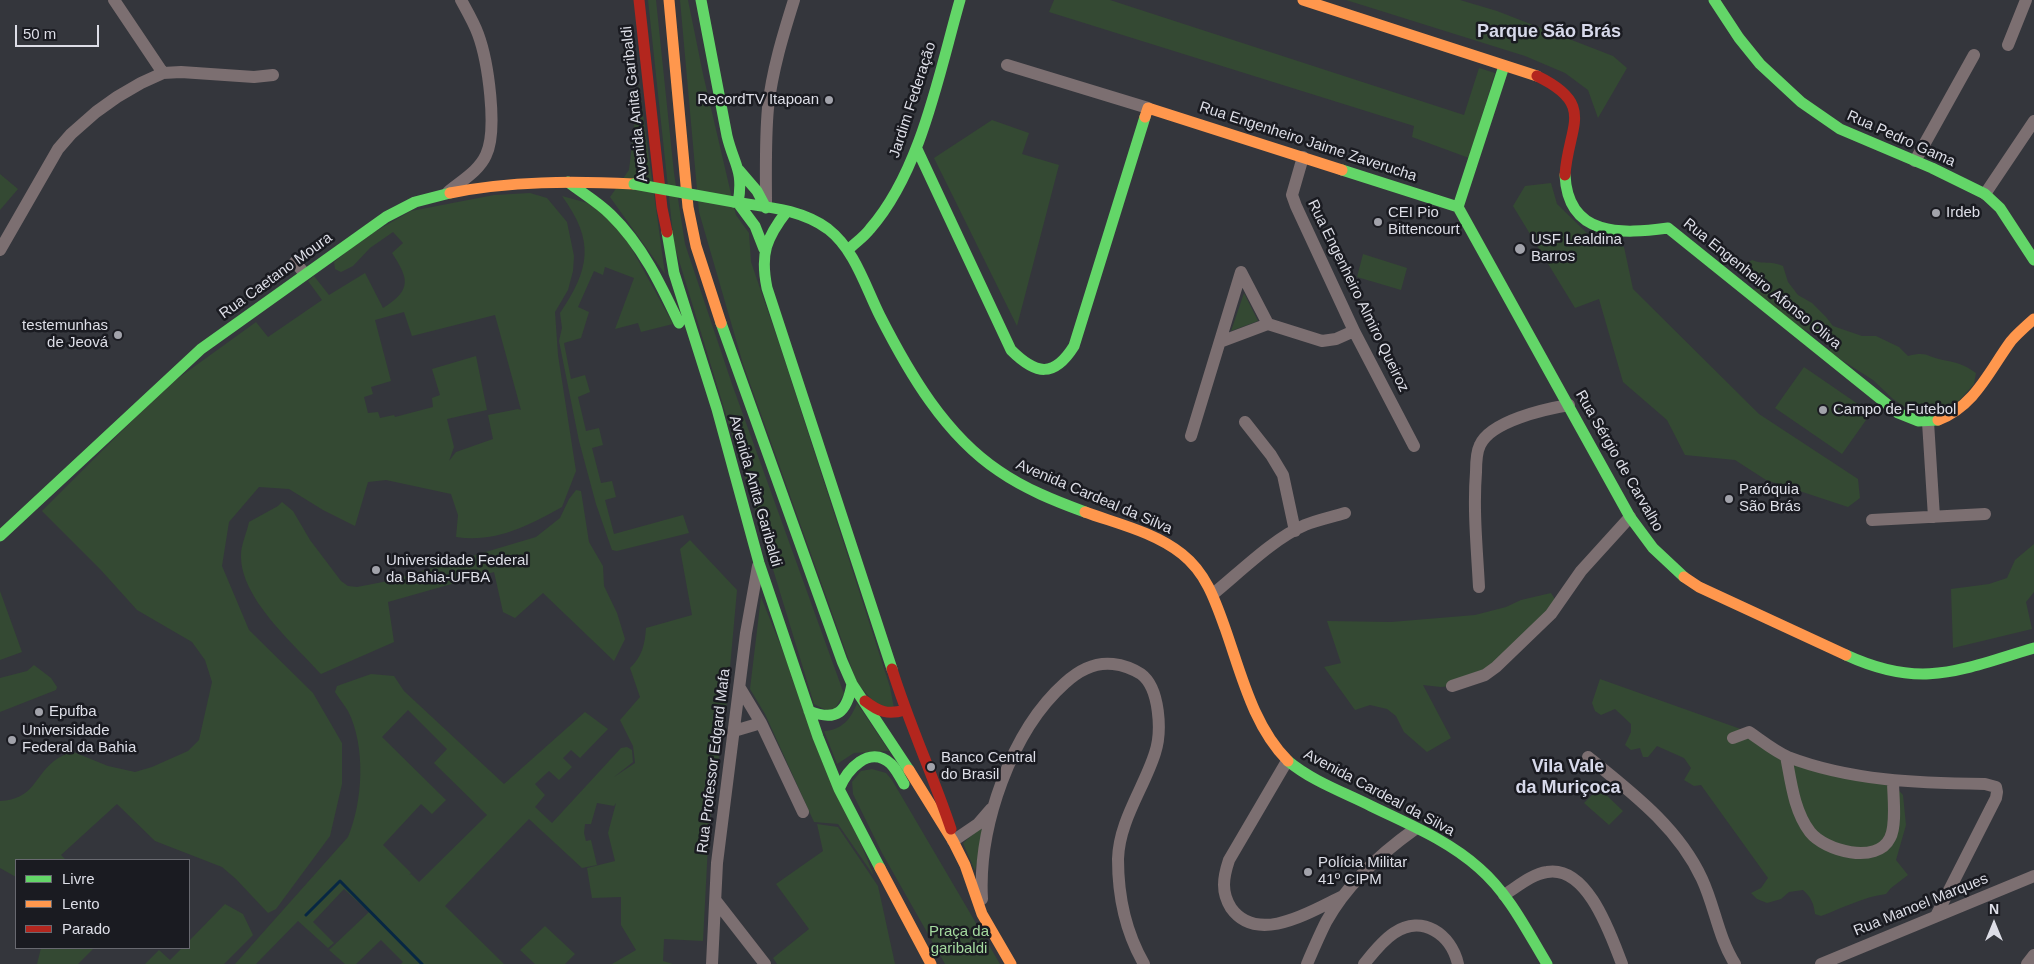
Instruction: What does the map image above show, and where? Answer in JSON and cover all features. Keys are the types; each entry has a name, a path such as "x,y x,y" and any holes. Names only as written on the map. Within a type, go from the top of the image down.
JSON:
{"main road":[{"name":"Avenida Anita Garibaldi","path":"639,0 667,238 674,273 717,409 759,563 809,711 839,789 932,964"},
{"name":"Avenida Anita Garibaldi","path":"669,0 686,188 696,246 723,330 842,661 852,684 904,760 953,842 965,865 982,914 1011,964"},
{"path":"701,0 728,139 739,170 741,185 736,203"},
{"name":"Jardim Federação","path":"848,250 870,230 890,203 917,149 960,0"},
{"name":"Rua Engenheiro Afonso Oliva","path":"1303,0 1551,82 1563,91 1570,101 1574,112 1576,122 1567,159 1565,180 1569,198 1580,215 1602,229 1618,232 1668,228 1898,413 1908,419 1928,422"},
{"name":"Rua Pedro Gama","path":"1714,0 1739,38 1760,64 1781,85 1813,111 1840,129 1985,194 2000,208 2034,260"},
{"path":"1458,207 1504,66"},
{"path":"917,149 1012,350 1020,361 1029,367 1051,370 1060,366 1068,358 1074,346 1148,108"},
{"name":"Rua Engenheiro Jaime Zaverucha","path":"1148,108 1458,207"},
{"path":"739,170 757,191 766,208"},
{"path":"568,182 609,214 624,230 664,293 705,376"},
{"name":"Rua Caetano Moura","path":"0,536 201,349 364,230 392,212 409,204 446,193 497,185 568,182 634,184 736,203"},
{"name":"Avenida Anita Garibaldi","path":"736,203 755,226 764,249 764,278 767,288 879,627 904,710 939,794 950,824 953,842"},
{"name":"Avenida Cardeal da Silva","path":"736,203 787,211 816,221 834,234 848,250 885,327 908,367 930,400 958,435 982,458 1008,477 1030,488 1166,543 1185,556 1200,573 1213,594 1258,713 1276,746 1287,761 1298,769 1435,838 1470,860 1483,871 1504,895 1547,964"},
{"name":"Rua Sérgio de Carvalho","path":"1458,207 1630,517 1657,554 1678,572 1699,587 1866,664 1886,670 1924,675 1961,669 2034,648"},
{"name":"Avenida Anita Garibaldi","path":"764,249 773,229 787,211"},
{"path":"1928,422 1945,418 1969,401 2012,341 2034,319"},
{"path":"809,711 819,716 839,714 849,700 852,684"},
{"name":"Avenida Anita Garibaldi","path":"861,698 885,714 891,715 904,710"},
{"path":"839,789 847,771 857,762 872,757 880,758 886,760 896,771 917,804"},
{"path":"947,855 982,914"},
{"path":"919,964 920,943"}],"street":[{"path":"114,0 163,72"},
{"path":"446,193 477,169 486,157 490,144 491,105 478,34 461,0"},
{"path":"766,208 768,106 776,59 794,0"},
{"path":"2008,45 2026,0"},
{"path":"1915,161 1974,55"},
{"name":"Rua Engenheiro Jaime Zaverucha","path":"1007,65 1148,108"},
{"path":"0,250 58,149 71,134 117,97 163,72 254,77 273,75"},
{"path":"1985,194 2034,121"},
{"name":"Rua Engenheiro Almiro Queiroz","path":"1303,157 1292,195 1354,331 1414,446"},
{"path":"294,262 305,274"},
{"path":"1191,436 1241,272 1268,324"},
{"path":"1220,342 1268,324 1322,341 1336,340 1354,331"},
{"path":"1479,587 1474,510 1475,479 1480,444 1492,433 1515,419 1530,413 1569,405"},
{"path":"1245,422 1272,455 1283,474 1295,531"},
{"path":"1928,422 1934,517"},
{"path":"1213,594 1244,568 1295,531 1306,525 1345,513"},
{"path":"1872,520 1985,514"},
{"path":"1452,686 1485,675 1496,667 1551,614 1581,571 1630,517"},
{"name":"Rua Professor Edgard Mafa","path":"712,964 717,863 746,633 759,563"},
{"path":"982,914 982,866 994,804 1026,730 1040,709 1068,680 1088,668 1100,664 1128,667 1142,675 1150,685 1156,699 1158,715 1156,751 1125,826 1120,841 1118,859 1121,901 1125,923 1134,947 1144,964"},
{"path":"740,688 761,723 803,812"},
{"path":"734,731 761,723"},
{"path":"1733,738 1749,732 1786,756 1838,771 1893,781 1985,784 1996,787 1997,792 1936,916"},
{"path":"1786,756 1798,809 1803,821 1818,841 1836,850 1859,853 1871,852 1888,842 1892,835 1893,823 1893,781"},
{"path":"1588,757 1630,791 1683,845 1702,879 1710,899 1720,936 1735,964"},
{"path":"1287,761 1229,860 1223,887 1226,900 1234,912 1246,921 1260,925 1275,925 1292,920 1343,896"},
{"path":"953,842 978,824 994,804"},
{"path":"1307,964 1326,922 1343,896 1374,861 1416,828"},
{"path":"1504,895 1527,880 1547,872 1561,873 1568,876 1577,882 1596,904 1604,918 1622,964"},
{"name":"Rua Manoel Marques","path":"1821,964 2034,876"},
{"path":"716,901 765,964"},
{"path":"1364,964 1389,936 1405,927 1414,926 1430,928 1446,938 1456,956 1458,964"},
{"path":"2027,964 2034,955"}],"green space":[{"path":"648,0 656,0 674,173 685,244 732,384 844,694 832,713 814,704 674,244"},
{"path":"680,0 688,0 736,215 749,233 751,262 890,687 894,708 884,713 857,683 743,364 699,212"},
{"path":"1054,0 1110,0 1464,115 1479,68 1495,73 1469,158 1412,137 1414,126 1049,12"},
{"path":"1346,0 1460,0 1497,11 1613,56 1627,68 1598,118 1588,90 1565,73 1525,56"},
{"path":"639,84 665,274 610,197 629,170"},
{"path":"992,120 1029,133 1022,154 1059,165 1017,326 934,158"},
{"path":"0,174 18,189 0,210"},
{"path":"1551,183 1557,204 1588,234 1624,247 1633,289 1759,414 1858,479 1860,498 1848,507 1766,480 1735,460 1685,455 1667,420 1623,382 1599,299 1575,308 1513,206 1525,186"},
{"path":"530,193 547,198 567,222 574,256 573,271 568,290 555,312 558,355 576,471 562,507 537,521 498,535 484,538 456,537 458,515 451,494 386,480 368,482 355,526 323,510 289,489 259,487 229,522 222,566 249,630 313,693 342,743 342,784 330,836 276,909 268,913 222,867 155,841 117,804 61,855 65,859 15,859 15,876 0,868 0,801 20,796 26,792 54,761 71,751 108,766 135,772 152,767 188,751 199,740 212,682 205,660 192,642 137,610 100,569 42,511 166,387 256,322 268,337 322,300 308,281 314,276 329,295 365,273 383,308 392,302 403,290 405,284 402,270 392,253 403,243 393,232 370,248 353,266 341,272 335,269 334,262 362,239 411,211 494,195","holes":["404,312 412,336 495,315 521,410 488,415 493,439 456,452 449,461 454,447 447,419 487,410 476,356 432,369 440,395 432,398 433,407 395,417 394,415 380,418 378,412 368,413 364,397 373,394 371,387 391,381 375,320"]},
{"path":"562,196 599,206 621,229 673,324 641,332 638,323 615,329 634,278 605,267 603,275 594,271 578,307 589,312 581,338 564,343 571,379 585,375 590,392 578,397 586,431 599,428 603,445 592,448 601,483 612,481 616,497 605,500 614,534 683,515 689,533 617,551 612,550 596,504 579,441 559,341 562,328 560,313 578,282 583,269 585,255 580,227"},
{"path":"1363,254 1407,268 1401,290 1357,277"},
{"path":"1752,260 1783,266 1788,282 1798,295 1812,303 1833,326 1862,336 1876,336 1899,347 1908,356 1923,354 1960,364 1976,373 1974,384 1956,404 1936,415 1915,414 1893,399 1873,380 1829,352 1831,347 1827,340 1799,327 1753,290 1758,288 1762,282 1759,276 1745,270 1747,263"},
{"path":"1244,293 1258,321 1231,331"},
{"name":"Campo de Futebol","path":"1804,367 1871,413 1842,454 1775,408"},
{"path":"576,490 581,491 589,542 603,566 604,586 617,613 625,639 614,661 543,593 515,618 503,612 494,572 388,602 394,642 321,674 270,619 249,588 243,571 241,551 249,522 282,502 293,511 310,540 341,581 348,586 357,587 388,581 536,537 560,518 569,499"},
{"path":"690,540 737,590 727,701 709,826 703,941 664,939 663,961 673,964 612,964 636,950 621,925 621,897 592,898 587,868 615,861 608,833 616,803 614,806 597,803 591,824 585,824 584,833 586,841 591,840 597,865 582,868 529,819 445,906 504,964 401,964 403,962 381,940 356,964 345,964 329,950 369,912 344,889 313,922 334,943 328,948 298,921 256,964 235,964 348,837 357,807 360,757 354,725 348,711 335,692 337,686 371,674 394,676 404,691 504,784 585,712 608,729 580,758 571,750 563,758 572,767 559,780 549,771 535,784 545,795 535,807 552,823 621,748 627,747 632,750 633,762 614,777 635,763 633,746 620,720 640,697 630,668 642,650 646,628 692,615 680,549","holes":["408,710 447,749 434,763 487,815 419,882 411,874 409,875 411,873 383,845 421,804 432,814 446,800 382,737"]},
{"path":"2034,544 2034,592 2026,602 2032,629 1953,648 1951,589 1989,584 2007,578 2015,560"},
{"path":"0,591 22,652 0,660"},
{"path":"1551,593 1558,604 1485,675 1452,686 1423,685 1451,738 1427,752 1404,732 1396,716 1387,709 1370,705 1355,710 1324,667 1341,663 1327,621 1391,622 1475,615 1506,607 1521,600"},
{"path":"761,597 874,876 838,824 814,822 765,714 750,689"},
{"path":"34,665 51,678 57,687 56,690 0,712 0,678 27,671"},
{"path":"1600,679 1749,732 1781,753 1893,784 1903,795 1906,825 1896,860 1908,875 1886,894 1861,900 1821,916 1815,914 1812,901 1803,890 1789,892 1781,899 1767,903 1757,899 1751,893 1761,888 1768,878 1701,785 1694,786 1684,780 1691,768 1684,758 1657,746 1648,757 1643,757 1640,748 1631,750 1625,745 1631,732 1631,724 1615,709 1601,715 1595,711 1592,703"},
{"path":"857,703 889,751 854,753 837,764 824,731 845,723"},
{"name":"Praça da garibaldi","path":"872,769 886,773 892,780 1000,964 945,964 882,853 853,794 852,782 861,771"},
{"path":"1599,788 1623,811 1609,825 1584,803"},
{"path":"986,823 975,871 963,843"},
{"path":"817,824 838,827 878,886 895,964 777,964 773,958 809,929 776,884 823,851"},
{"path":"225,904 243,914 253,935 224,964 145,964 159,950 170,960 181,949 190,949 190,940"},
{"path":"545,926 575,954 565,964 535,964 520,950"},
{"path":"41,949 93,949 78,964 37,964"}],"waterway":[{"path":"306,915 340,881 422,964"}],"traffic: fast":[{"path":"701,0 727,136 739,175 740,192 738,203 755,226 764,249"},
{"path":"848,250 870,229 888,206 903,179 936,89 960,0"},
{"path":"1714,0 1739,38 1760,64 1801,102 1840,129 1932,168 1985,194 2000,208 2034,260"},
{"path":"1458,207 1504,66"},
{"path":"917,149 1011,350 1037,368 1052,368 1059,364 1074,346 1145,117"},
{"path":"739,170 757,191 766,208"},
{"path":"1342,170 1458,207"},
{"path":"1565,175 1568,196 1576,211 1587,221 1601,227 1616,230 1633,231 1668,228 1898,413 1918,421 1938,420"},
{"path":"568,182 606,210 632,239 658,280 679,323"},
{"path":"634,184 734,202"},
{"path":"0,536 201,349 386,217 415,202 450,193"},
{"path":"734,202 771,207 795,213 818,222 828,229 845,247 852,258 880,316 916,381 945,421 962,440 999,471 1019,483 1040,494 1085,512"},
{"path":"1458,207 1630,517 1653,548 1684,577"},
{"path":"787,211 774,230 766,247 764,265 767,288 892,669"},
{"path":"667,232 674,273 717,409 759,563 818,737 839,789 880,868"},
{"path":"721,323 842,661 852,684 909,770"},
{"path":"1846,655 1873,666 1897,672 1919,674 1962,669 2034,648"},
{"path":"809,711 827,715 834,715 839,712 847,702 852,684"},
{"path":"839,789 853,767 867,758 875,757 891,764 904,784"},
{"path":"1288,761 1317,780 1427,833 1467,858 1490,878 1499,889 1525,926 1547,964"}],"traffic: slow":[{"path":"669,0 688,207 696,246 721,323"},
{"path":"1303,0 1537,76"},
{"path":"1145,117 1148,108 1342,170"},
{"path":"450,193 519,184 588,182 634,184"},
{"path":"1938,420 1951,414 1972,397 2011,341 2034,319"},
{"path":"1085,512 1148,534 1171,546 1190,561 1204,578 1225,628 1249,698 1266,732 1288,761"},
{"path":"1684,577 1699,587 1846,655"},
{"path":"909,770 953,841 965,865 982,914 1011,964"},
{"path":"880,868 931,964"}],"traffic: jam":[{"path":"639,0 662,208 667,232"},
{"path":"1537,76 1556,87 1567,97 1573,107 1575,118 1565,175"},
{"path":"892,669 951,829"},
{"path":"865,701 884,712 905,710"}],"place":[{"name":"RecordTV Itapoan","path":"829,100"},
{"name":"Irdeb","path":"1936,213"},
{"name":"CEI Pio Bittencourt","path":"1378,222"},
{"name":"USF Lealdina Barros","path":"1520,249"},
{"name":"testemunhas de Jeová","path":"118,335"},
{"name":"Campo de Futebol","path":"1823,410"},
{"name":"Paróquia São Brás","path":"1729,499"},
{"name":"Universidade Federal da Bahia-UFBA","path":"376,570"},
{"name":"Epufba","path":"39,712"},
{"name":"Universidade Federal da Bahia","path":"12,740"},
{"name":"Banco Central do Brasil","path":"931,767"},
{"name":"Polícia Militar 41º CIPM","path":"1308,872"}],"district":[{"name":"Parque São Brás","path":"1549,32"},
{"name":"Vila Vale da Muriçoca","path":"1568,778"}]}
